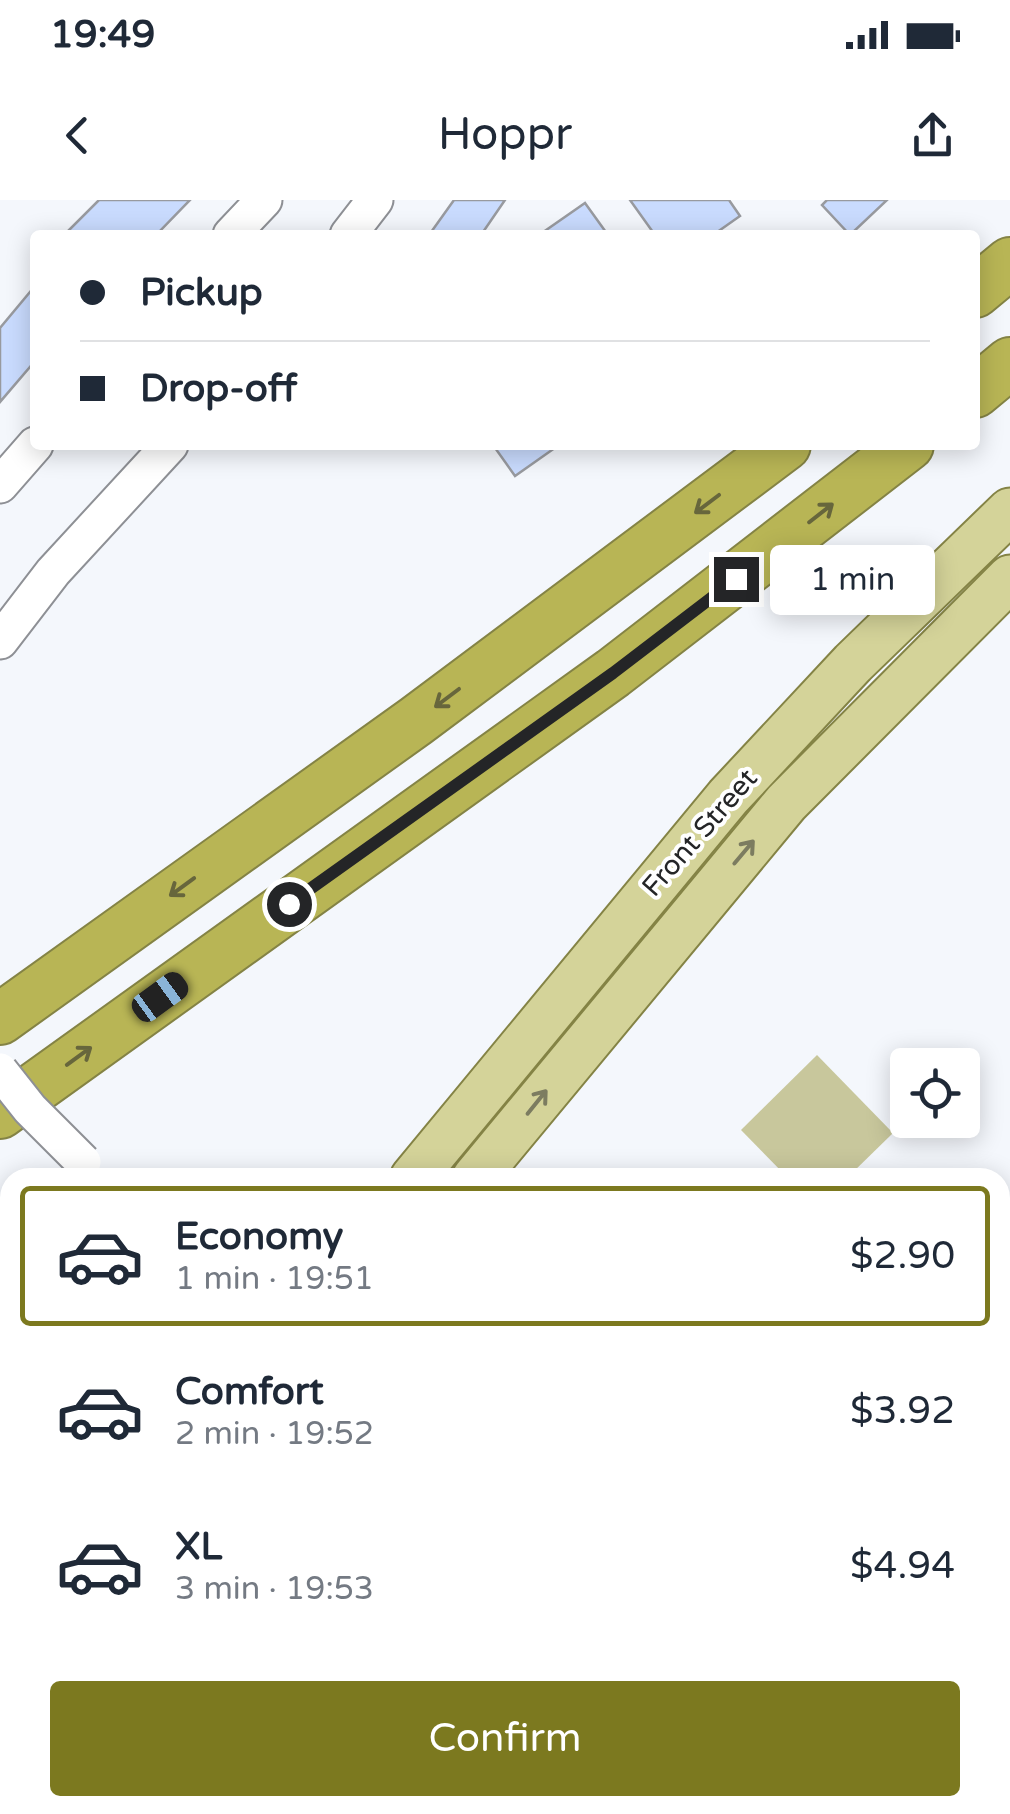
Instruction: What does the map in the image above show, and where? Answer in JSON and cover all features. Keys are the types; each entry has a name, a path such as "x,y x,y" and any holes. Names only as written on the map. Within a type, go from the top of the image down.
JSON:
{"highway":[{"path":"980,288 1010,263"},
{"path":"980,388 1010,363"},
{"path":"0,1019 416,721 778,450"},
{"path":"0,1114 613,673 902,450"}],"main road":[{"name":"Front Street","path":"422,1168 740,784 853,663 1010,510"},
{"name":"Front Street","path":"483,1168 786,802 1010,578"}],"street":[{"path":"235,230 264,200"},
{"path":"352,230 376,200"},
{"path":"0,485 30,450"},
{"path":"0,642 53,572 165,450"},
{"path":"0,1071 30,1109 89,1168"}],"green space":[{"path":"817,1055 890,1130 890,1136 857,1168 778,1168 741,1130"}],"building":[{"path":"99,200 190,200 161,230 69,230"},
{"path":"454,200 505,200 484,230 433,230"},
{"path":"630,200 729,200 740,216 720,230 651,230"},
{"path":"827,200 887,200 855,230 845,230 822,205"},
{"path":"585,203 604,230 546,230"},
{"path":"30,292 30,367 0,402 0,328"},
{"path":"497,450 552,450 515,476"}],"route":[{"path":"289,904 613,673 736,579"}]}
